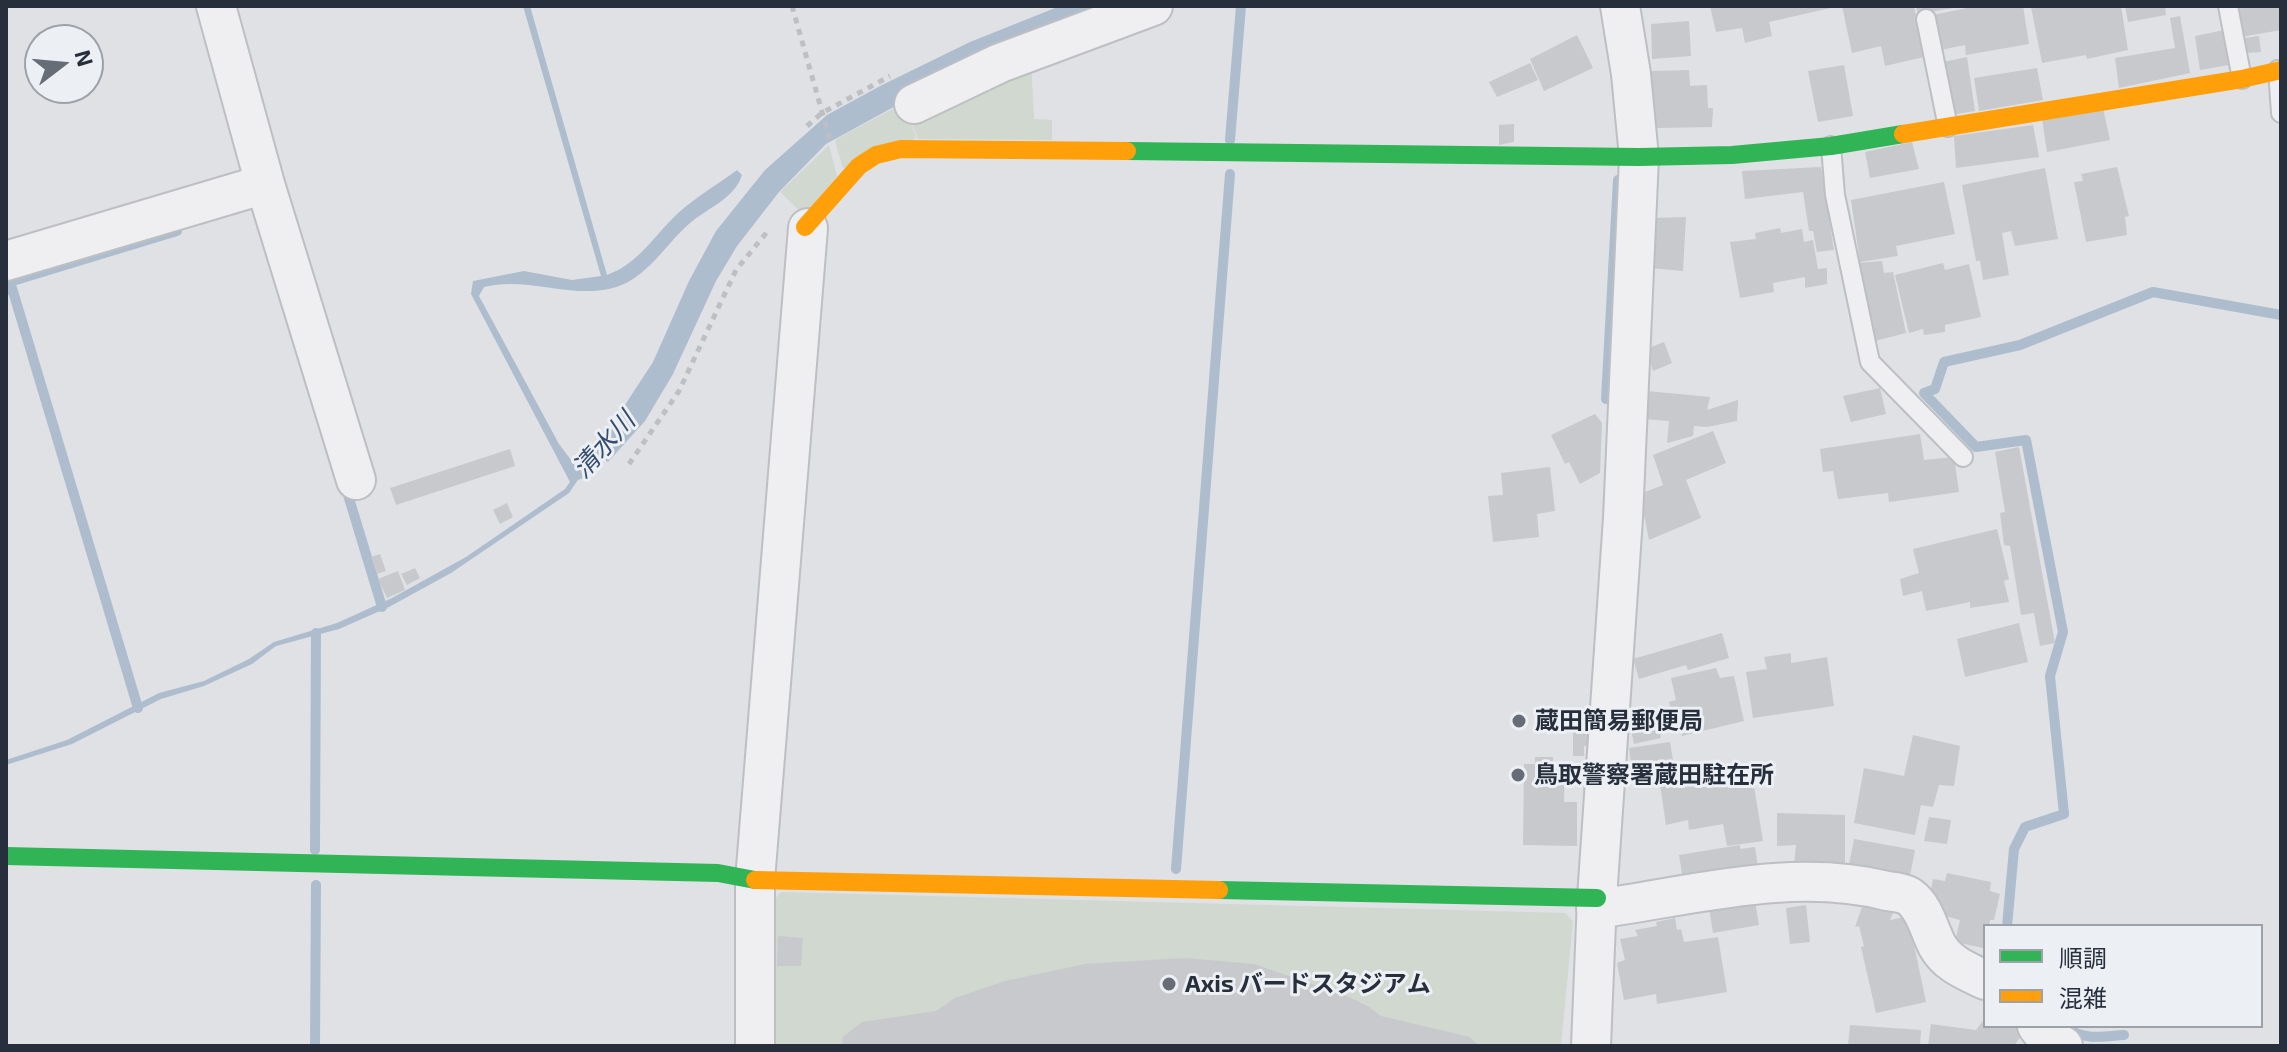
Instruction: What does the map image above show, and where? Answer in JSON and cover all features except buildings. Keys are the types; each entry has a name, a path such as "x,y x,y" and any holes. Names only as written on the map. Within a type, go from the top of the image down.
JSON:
{"street":[{"path":"216,6 265,184 356,480"},
{"path":"914,104 1000,63 1153,6"},
{"path":"1591,1046 1596,904 1623,518 1639,157 1631,74 1620,6"},
{"path":"755,1046 755,880 807,228 859,166 876,155 901,149 1639,157 1732,155 1831,146 2242,79 2280,70"},
{"path":"6,261 265,184"},
{"path":"6,856 718,873 755,880 1596,904 1778,883 1833,883 1910,896 1926,918 1938,947 1952,963 1983,979"},
{"path":"2039,1028 2044,1035 2063,1046"}],"lane":[{"path":"2228,6 2242,79"},
{"path":"1926,19 1948,127"},
{"path":"2280,70 2281,113"},
{"path":"1831,146 1835,195 1870,362 1963,457"}],"path":[{"path":"792,6 832,146"},
{"path":"629,464 679,391 736,270 783,217 807,228"}],"shaded area":[{"path":"1031,59 1034,119 1052,120 1052,140 918,139 910,119 916,138 843,168 835,141 838,138 902,104"},
{"path":"829,145 837,176 804,215 780,192"},
{"name":"Axis バードスタジアム","path":"781,892 1565,913 1573,921 1561,1046 770,1046 770,904"}],"water":[{"name":"清水川","path":"523,6 530,6 607,275 637,257 676,215 698,197 737,170 742,175 727,196 690,223 649,266 616,287 579,291 521,284 484,287 479,296 559,444 577,468 589,452 587,450 619,414 653,362 689,281 716,231 765,170 827,115 970,42 1060,6 1129,6 954,74 826,144 779,192 737,246 716,281 673,374 645,421 608,462 601,457 569,493 451,573 389,607 339,629 276,646 252,664 204,686 161,699 72,744 6,765 6,760 67,740 159,693 204,681 249,659 274,642 337,623 392,598 466,557 565,489 570,482 471,294 473,281 524,271 572,280 601,276"}],"waterway":[{"path":"1230,140 1241,6"},
{"path":"1176,869 1230,174"},
{"path":"1606,399 1618,180"},
{"path":"6,283 177,231"},
{"path":"6,290 12,288 138,708"},
{"path":"2007,924 2014,849 2025,827 2064,814 2050,676 2063,632 2026,440 1976,447 1924,393 1935,389 1944,362 2020,345 2153,292 2281,315"},
{"path":"345,485 382,607"},
{"path":"315,850 316,633"},
{"path":"315,1046 316,885"},
{"path":"2068,1028 2088,1036 2124,1035"}],"traffic: fast":[{"path":"1127,151 1639,157 1732,155 1831,146 1903,134"},
{"path":"6,856 718,873 755,880"},
{"path":"1219,890 1597,898"}],"traffic: slow":[{"path":"1903,134 2281,70"},
{"path":"805,227 859,166 876,155 901,149 1127,151"},
{"path":"755,880 1219,890"}],"place":[{"name":"蔵田簡易郵便局","path":"1519,721"},
{"name":"鳥取警察署蔵田駐在所","path":"1518,775"},
{"name":"Axis バードスタジアム","path":"1169,984"}]}
